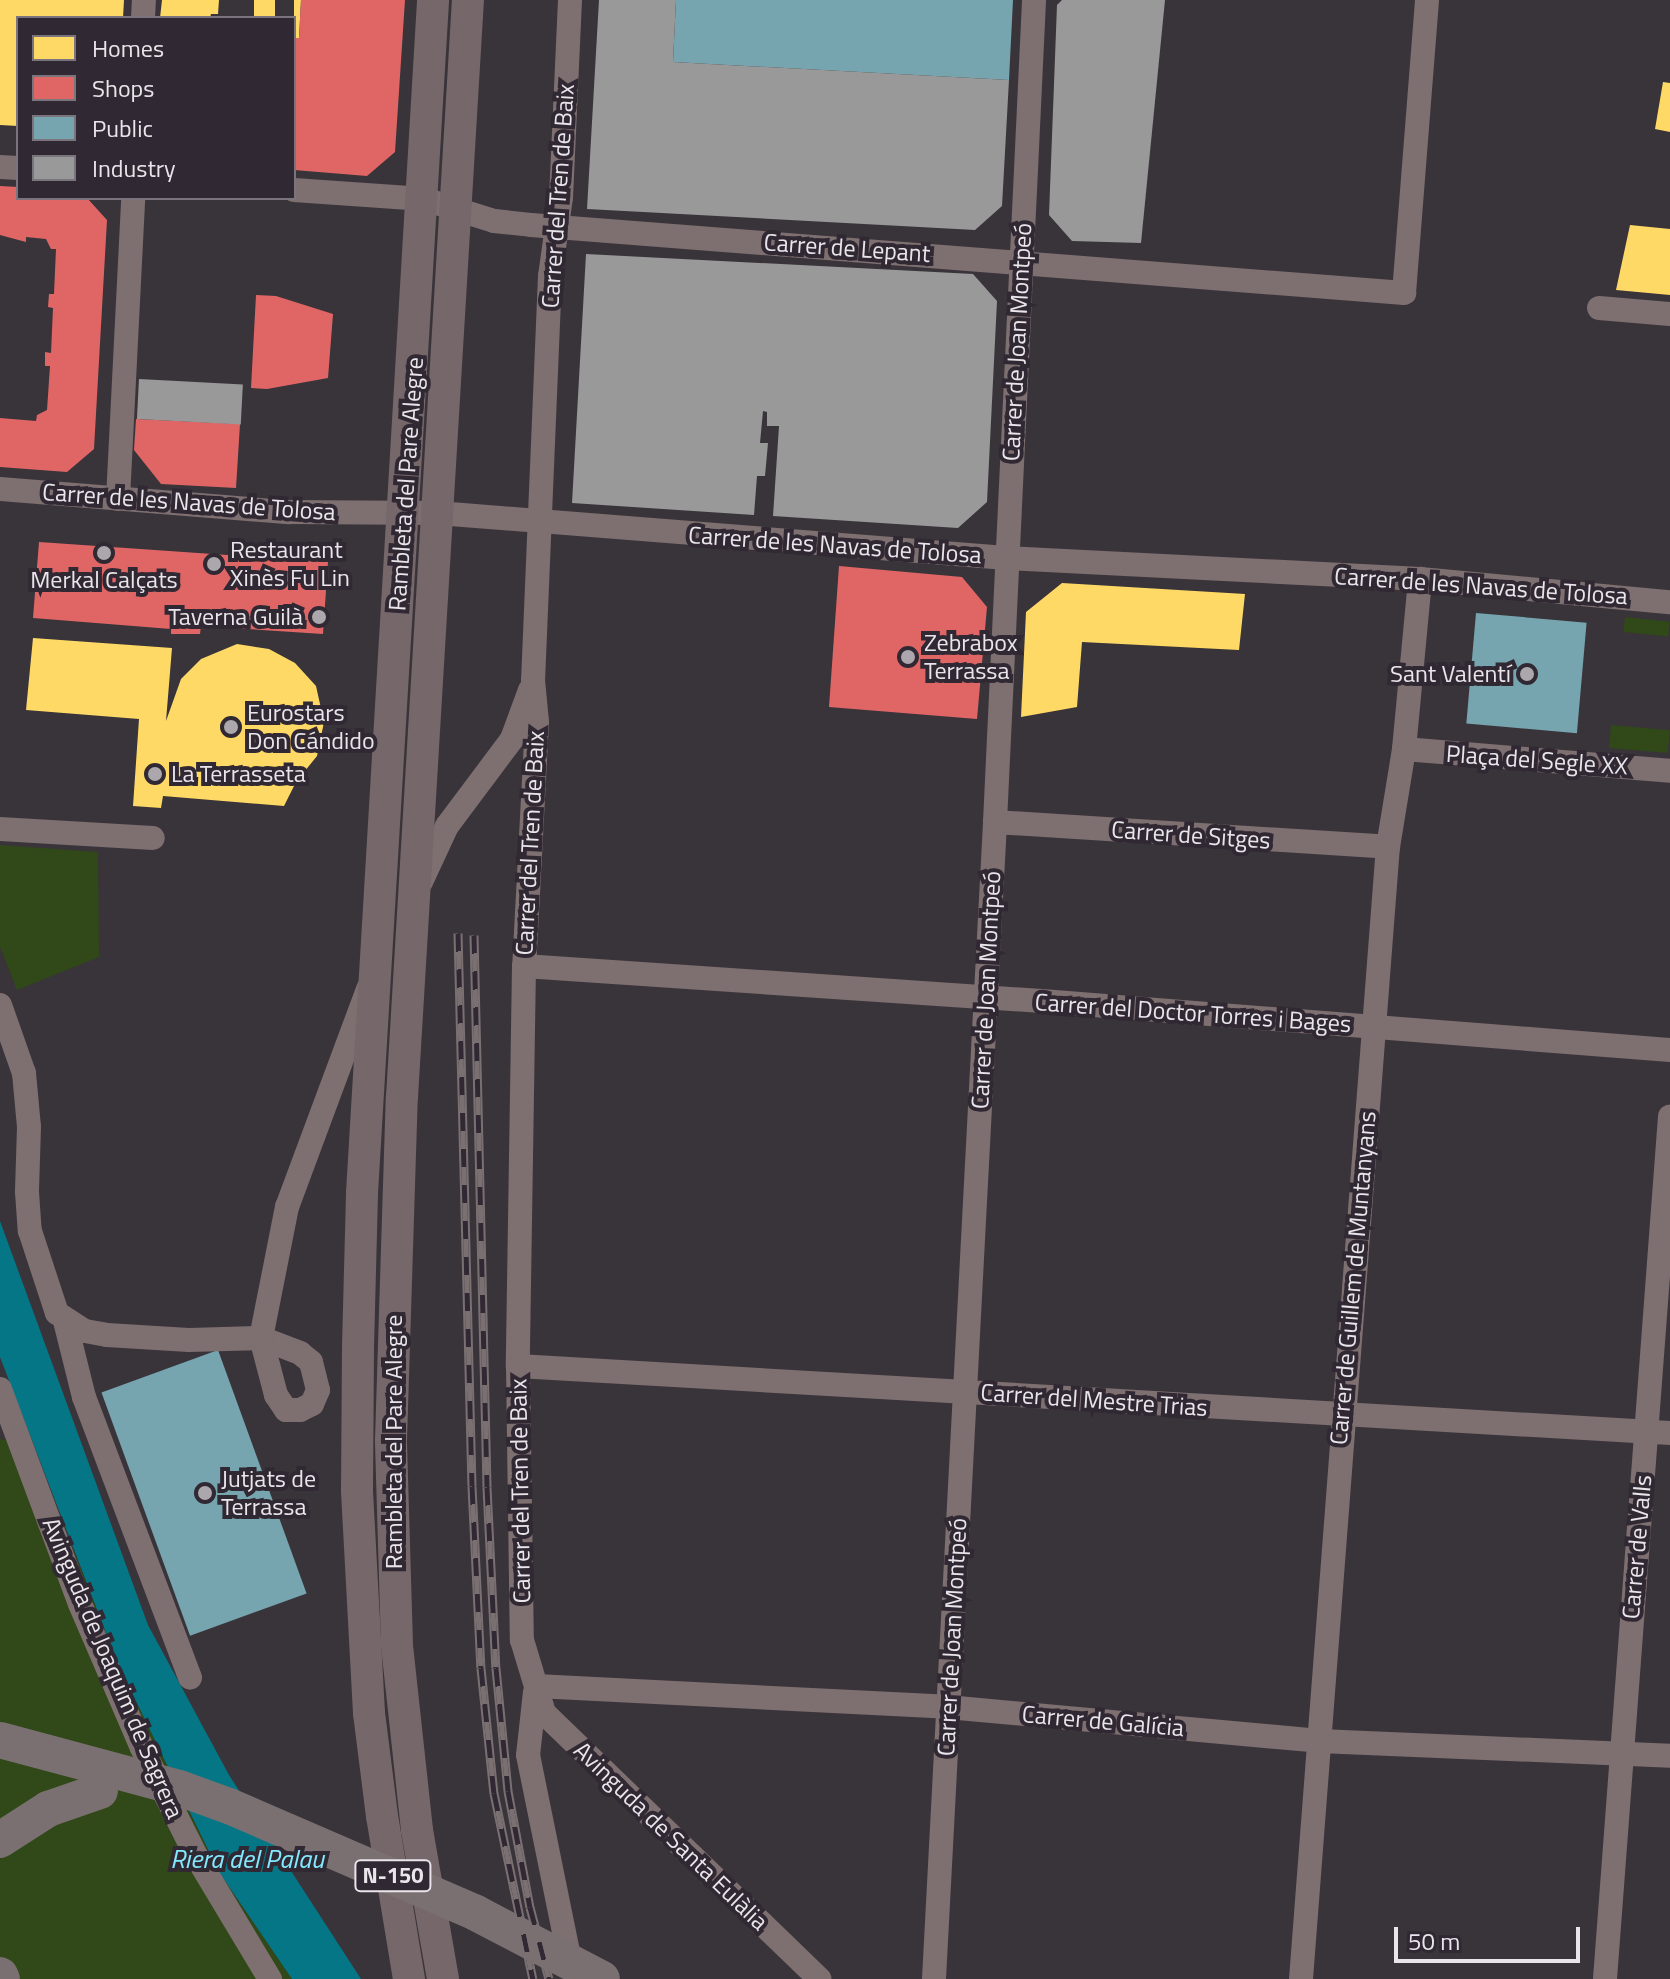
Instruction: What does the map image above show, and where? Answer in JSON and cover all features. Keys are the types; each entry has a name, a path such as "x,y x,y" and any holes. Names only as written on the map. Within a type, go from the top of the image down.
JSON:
{"main road":[{"name":"Rambleta del Pare Alegre","path":"409,1979 374,1764 358,1534 360,1257 424,199 433,0"},
{"name":"Rambleta del Pare Alegre","path":"443,1979 407,1746 393,1556 394,1273 468,0"},
{"name":"N-150","path":"0,1740 59,1755 119,1788 379,1886 587,1979"},
{"path":"0,1758 59,1755"},
{"name":"N-150","path":"0,1765 119,1788"},
{"path":"0,1840 48,1809 119,1788"}],"street":[{"name":"Carrer del Tren de Baix","path":"536,1686 522,1640 518,1366 524,966 537,722 533,680 539,523 555,227 561,197 570,0"},
{"name":"Carrer de Joan Montpeó","path":"934,1979 995,822 1034,0"},
{"name":"Carrer de Lepant","path":"296,190 424,199 499,222 1404,293 1427,0"},
{"path":"118,499 133,200"},
{"path":"1599,308 1670,314"},
{"name":"Carrer de les Navas de Tolosa","path":"0,489 289,512 438,513 1006,558 1420,579 1670,602"},
{"name":"Carrer de Guillem de Muntanyans","path":"1301,1979 1388,847 1404,749 1421,603 1420,579"},
{"name":"Rambleta del Pare Alegre","path":"414,902 447,826 512,739 533,680"},
{"name":"Plaça del Segle XX","path":"1404,749 1670,771"},
{"name":"Carrer de Sitges","path":"995,822 1388,847"},
{"path":"0,829 153,838"},
{"name":"Carrer del Doctor Torres i Bages","path":"524,966 1670,1050"},
{"name":"Rambleta del Pare Alegre","path":"65,1321 85,1331 107,1335 189,1340 261,1338 287,1207 376,967"},
{"path":"0,1005 17,1047 25,1086 30,1231 52,1303 65,1321 84,1397 190,1678"},
{"name":"Carrer de Valls","path":"1605,1979 1621,1753 1658,1432 1670,1116"},
{"name":"Carrer del Mestre Trias","path":"518,1366 1658,1432"},
{"name":"Avinguda de Joaquim de Sagrera","path":"0,1389 80,1604 142,1748 196,1856 270,1979"},
{"path":"536,1686 528,1755 587,1979"},
{"name":"Carrer de Galícia","path":"536,1686 947,1707 1319,1741 1670,1756"},
{"name":"Avinguda de Santa Eulàlia","path":"536,1686 544,1713 819,1979"}],"green space":[{"path":"1625,617 1670,622 1668,637 1623,632"},
{"path":"1611,725 1670,730 1668,753 1609,748"},
{"path":"0,845 98,852 99,957 17,990 0,947"},
{"path":"0,1439 33,1447 118,1664 219,1872 292,1979 0,1979"}],"water":[{"name":"Riera del Palau","path":"0,1221 148,1625 229,1775 361,1979 292,1979 219,1872 118,1664 0,1357"}],"building: Homes":[{"path":"0,0 124,0 123,16 16,16 16,126 0,125"},
{"path":"162,0 219,0 218,14 160,16"},
{"path":"254,0 275,0 275,16 254,16"},
{"path":"294,0 301,0 299,38 296,38"},
{"path":"1663,82 1670,83 1670,132 1655,129"},
{"path":"1630,225 1670,229 1670,295 1616,290"},
{"path":"1062,583 1245,594 1239,650 1082,642 1077,707 1021,717 1026,612"},
{"name":"Eurostars Don Cándido","path":"33,638 172,648 166,721 181,679 201,659 237,644 269,649 295,663 316,686 324,722 317,756 296,782 284,806 163,796 161,808 133,806 139,719 26,710"}],"building: Shops":[{"path":"301,0 405,0 395,152 367,176 296,170 296,38 299,38"},
{"path":"0,186 16,187 16,200 89,200 107,220 94,449 67,472 0,467 0,418 36,421 37,415 47,410 50,366 45,366 45,352 51,353 53,308 48,307 49,294 54,294 56,249 51,249 46,239 26,237 26,242 0,235"},
{"path":"256,295 276,296 333,314 328,378 267,389 251,388"},
{"path":"136,419 240,424 236,488 161,484 134,450"},
{"path":"39,542 328,562 323,634 201,626 200,634 171,634 171,629 33,618"},
{"name":"Zebrabox Terrassa","path":"839,566 962,577 987,607 977,719 829,707"}],"building: Public":[{"path":"676,0 1013,0 1009,80 673,62"},
{"name":"Sant Valentí","path":"1476,613 1587,623 1577,733 1466,724"},
{"name":"Jutjats de Terrassa","path":"218,1350 307,1593 190,1636 101,1392"}],"building: Industry":[{"path":"599,0 676,0 673,62 1009,80 1002,206 975,230 587,209"},
{"path":"1062,0 1165,0 1141,243 1072,241 1049,215 1057,5"},
{"path":"586,254 973,274 997,301 987,502 958,528 773,516 779,426 767,426 767,412 763,411 760,443 768,443 765,476 757,476 754,515 572,503"},
{"path":"139,379 243,384 241,424 137,419"}],"railway":[{"path":"458,933 472,1486 481,1668 494,1793 533,1979"},
{"path":"474,935 487,1487 496,1668 508,1791 530,1907 549,1979"}],"place":[{"name":"Merkal Calçats","path":"104,553"},
{"name":"Restaurant Xinès Fu Lin","path":"214,564"},
{"name":"Taverna Guilà","path":"319,617"},
{"name":"Zebrabox Terrassa","path":"908,657"},
{"name":"Sant Valentí","path":"1527,674"},
{"name":"Eurostars Don Cándido","path":"231,727"},
{"name":"La Terrasseta","path":"155,774"},
{"name":"Jutjats de Terrassa","path":"205,1493"}]}
